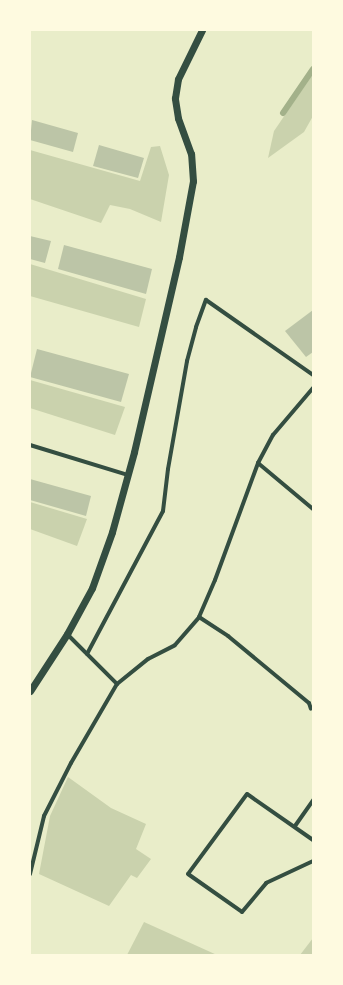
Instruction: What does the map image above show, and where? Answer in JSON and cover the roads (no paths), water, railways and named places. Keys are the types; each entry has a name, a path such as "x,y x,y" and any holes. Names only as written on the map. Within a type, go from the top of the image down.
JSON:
{"street":[{"path":"30,691 67,634 92,588 112,532 128,475 179,257 193,181 191,154 178,118 175,98 178,79 202,30"},
{"path":"87,654 163,511 168,469 187,361 196,327 206,300 313,375"},
{"path":"30,874 44,816 71,763 117,684 148,659 175,645 199,617 215,580 258,463 273,435 313,388"},
{"path":"30,445 128,475"},
{"path":"258,463 313,510"},
{"path":"199,617 228,636 309,703 311,709"},
{"path":"67,634 117,684"},
{"path":"313,840 247,794 188,874 242,912 266,883 313,860"},
{"path":"295,826 313,800"}],"waterway":[{"path":"283,113 313,69"}]}
